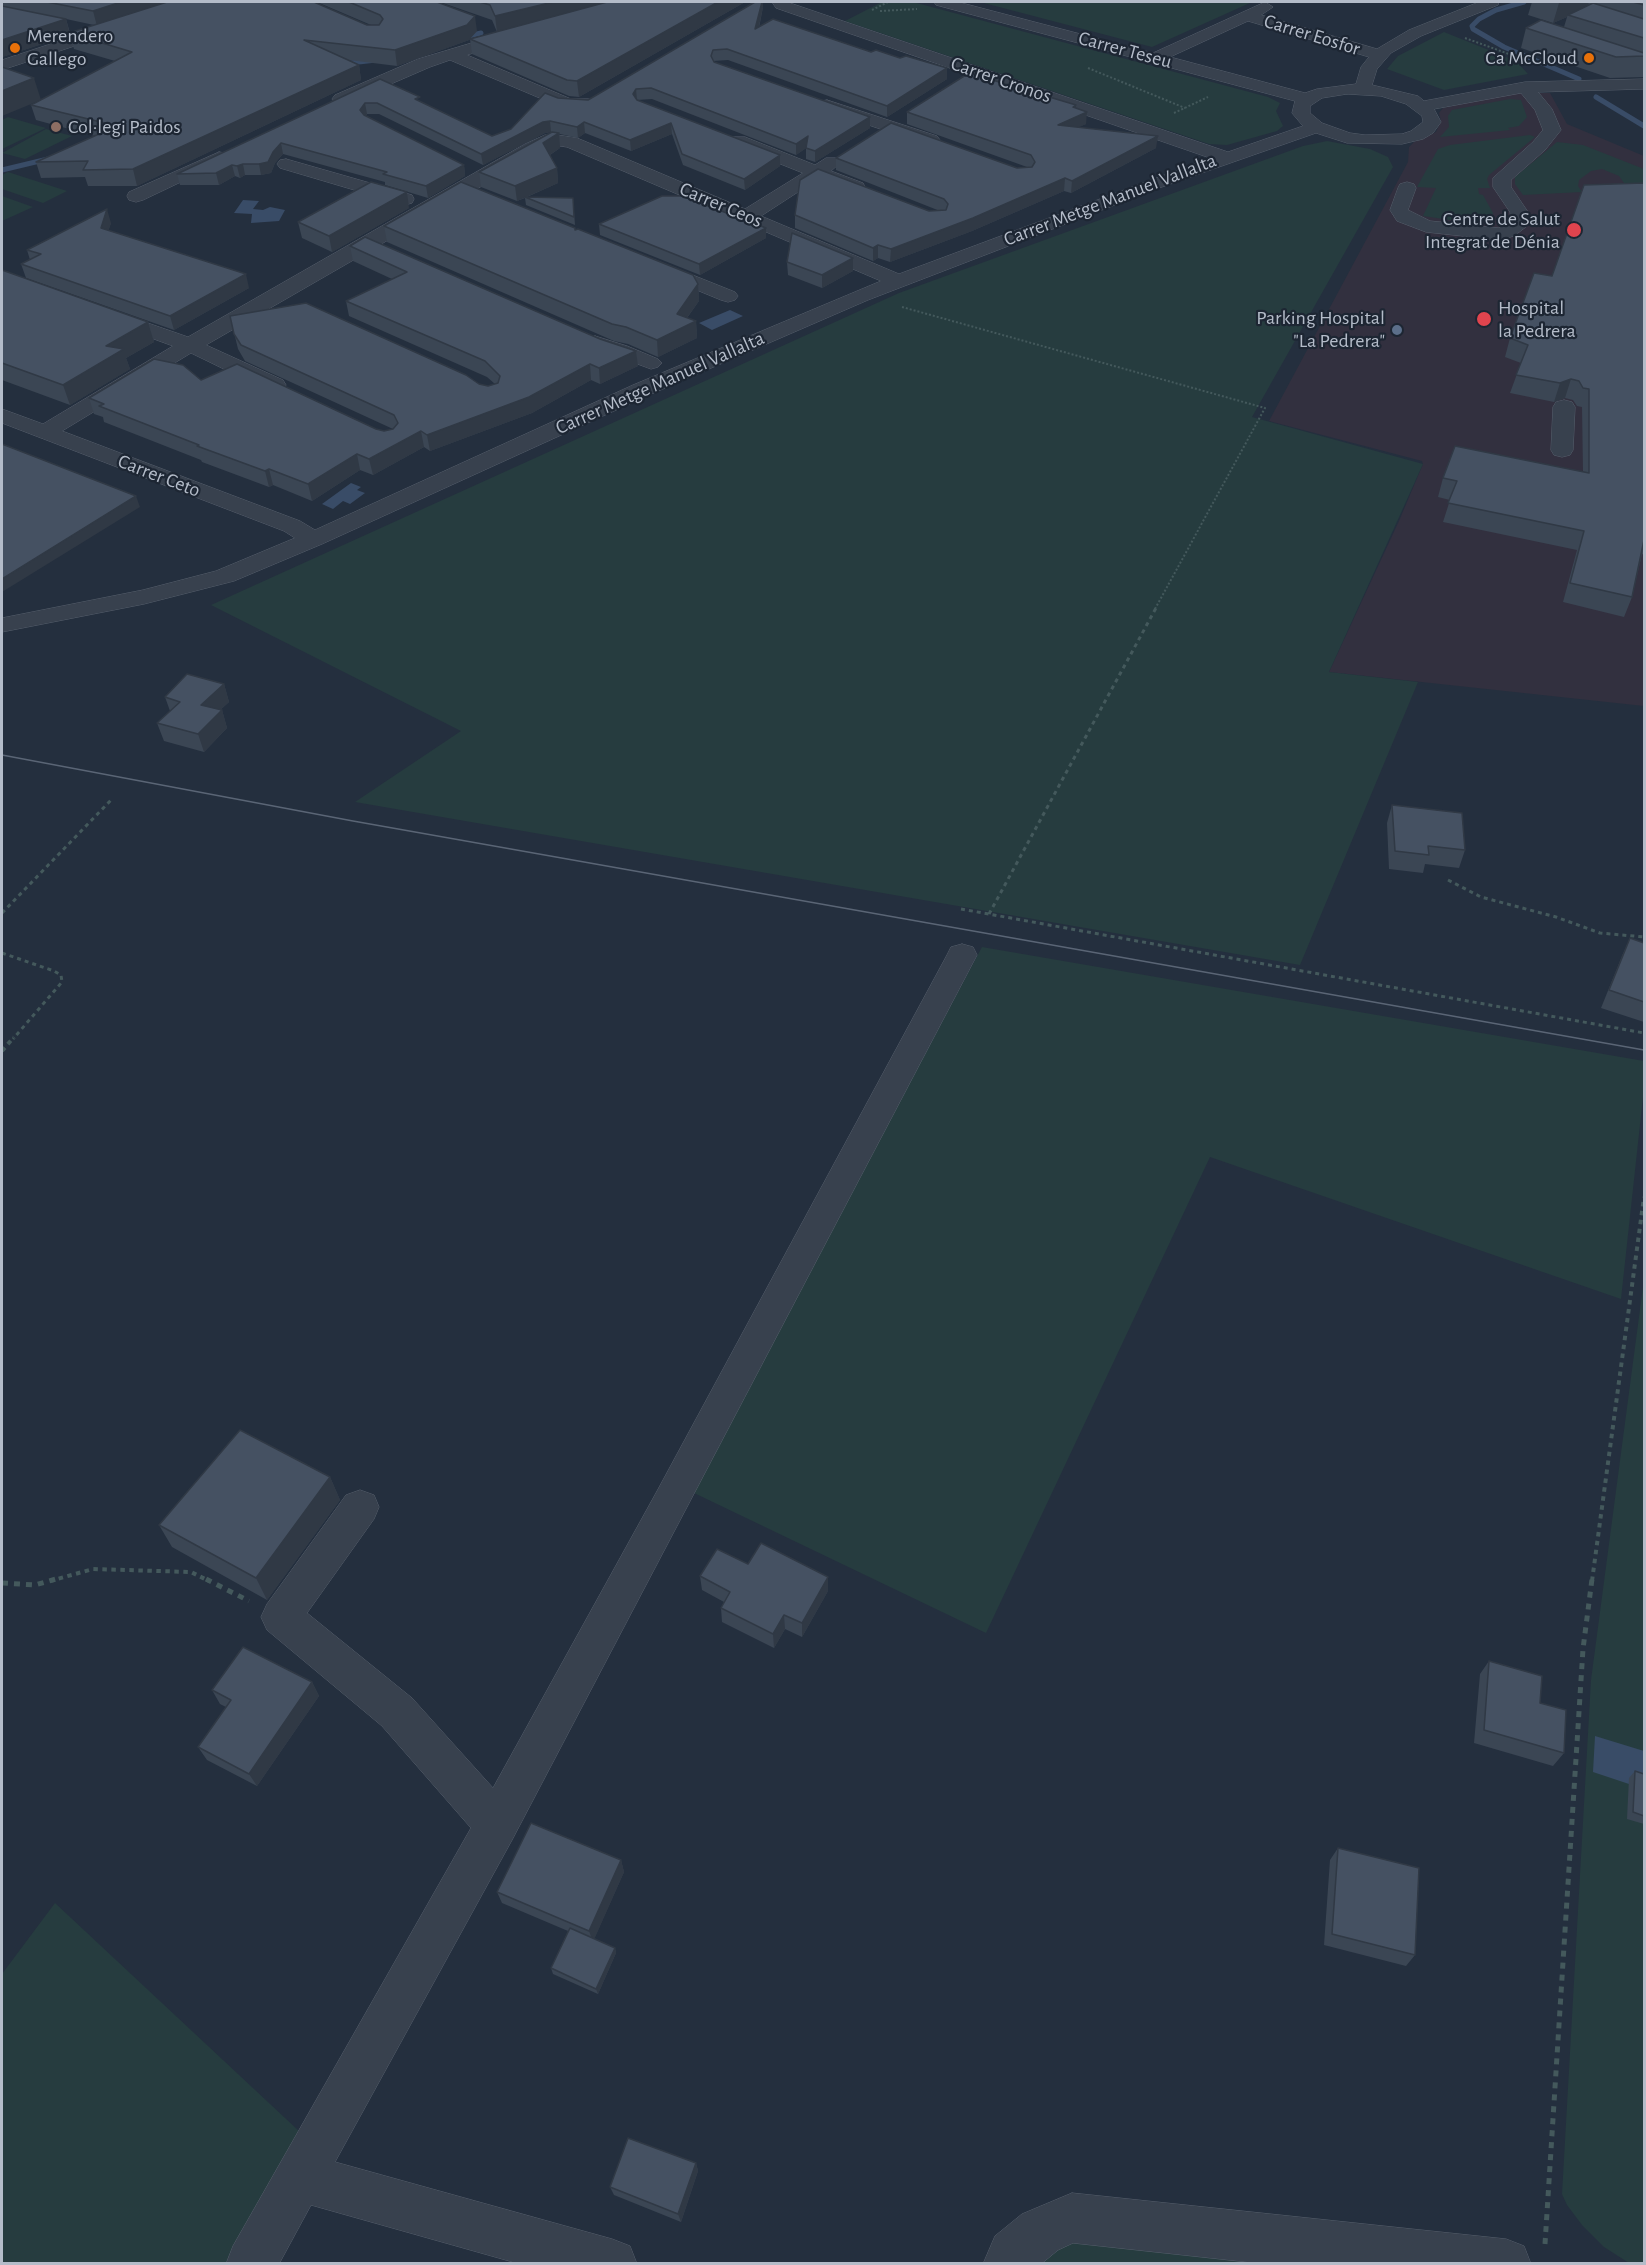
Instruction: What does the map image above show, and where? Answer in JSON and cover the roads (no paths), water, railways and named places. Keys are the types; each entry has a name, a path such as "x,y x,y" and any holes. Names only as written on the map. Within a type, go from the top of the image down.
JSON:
{"street":[{"path":"2,65 192,2"},
{"name":"Carrer Cronos","path":"779,2 782,6 1226,157"},
{"name":"Carrer Teseu","path":"942,2 1307,99"},
{"path":"1155,58 1275,2"},
{"path":"1364,89 1366,73 1378,55 1402,38 1492,2"},
{"name":"Carrer Eosfor","path":"1246,15 1378,55"},
{"path":"64,27 96,33"},
{"path":"476,45 487,32 487,28"},
{"path":"323,108 384,79 450,54 530,31"},
{"path":"450,54 570,105 587,104 604,93"},
{"path":"956,83 975,71"},
{"path":"1423,106 1525,87 1644,84"},
{"path":"1407,188 1399,210 1404,217 1414,222 1443,229 1499,234 1521,223 1521,217 1502,187 1502,178 1548,137 1552,130 1537,100 1525,87"},
{"path":"1364,89 1398,95 1423,106 1430,114 1432,122 1427,129 1402,139 1365,140 1347,138 1316,127 1301,113 1301,105 1307,99 1331,90 1364,89"},
{"path":"809,98 945,146"},
{"path":"872,137 909,113"},
{"name":"Carrer Metge Manuel Vallalta","path":"2,625 98,608 225,576 314,539 641,390 861,296 1226,157 1316,127"},
{"path":"720,134 871,193"},
{"name":"Carrer Ceos","path":"484,176 542,142 555,139 572,142 898,281"},
{"path":"136,196 230,152"},
{"path":"747,216 844,154"},
{"path":"286,164 430,206"},
{"path":"464,166 484,176"},
{"path":"45,432 190,345 484,176"},
{"path":"462,188 483,197"},
{"path":"368,243 390,252"},
{"path":"637,259 728,296"},
{"path":"279,295 300,304"},
{"path":"93,311 190,345 294,394"},
{"path":"576,334 609,349 620,350 651,363"},
{"path":"1562,450 1564,407"},
{"name":"Carrer Ceto","path":"2,416 292,526 314,539"},
{"path":"251,2264 496,1825 676,1494 962,955"},
{"path":"360,1506 281,1617 397,1712 496,1825"},
{"path":"299,2178 612,2264"},
{"path":"1008,2264 1013,2254 1040,2232 1072,2218 1525,2258"}],"water":[{"path":"243,200 259,201 253,209 263,210 270,207 285,210 279,221 251,223 252,214 234,213"},
{"path":"730,310 743,316 712,330 699,323"},
{"path":"351,483 361,487 357,490 365,493 350,504 343,501 333,509 322,504"},
{"path":"1595,1736 1644,1751 1644,1789 1593,1772"}],"waterway":[{"path":"1524,2 1496,10 1479,19 1472,26 1473,29 1504,47 1579,79"},
{"path":"461,38 481,33"},
{"path":"341,64 376,60"},
{"path":"1596,97 1644,126"},
{"path":"2,170 48,159"}],"tram line":[{"path":"2,755 353,821 1644,1050"}],"place":[{"name":"Merendero Gallego","path":"15,48"},
{"name":"Ca McCloud","path":"1589,58"},
{"name":"Col·legi Paidos","path":"56,127"},
{"name":"Centre de Salut Integrat de Dénia","path":"1574,230"},
{"name":"Hospital la Pedrera","path":"1484,319"},
{"name":"Parking Hospital \"La Pedrera\"","path":"1397,330"}]}
